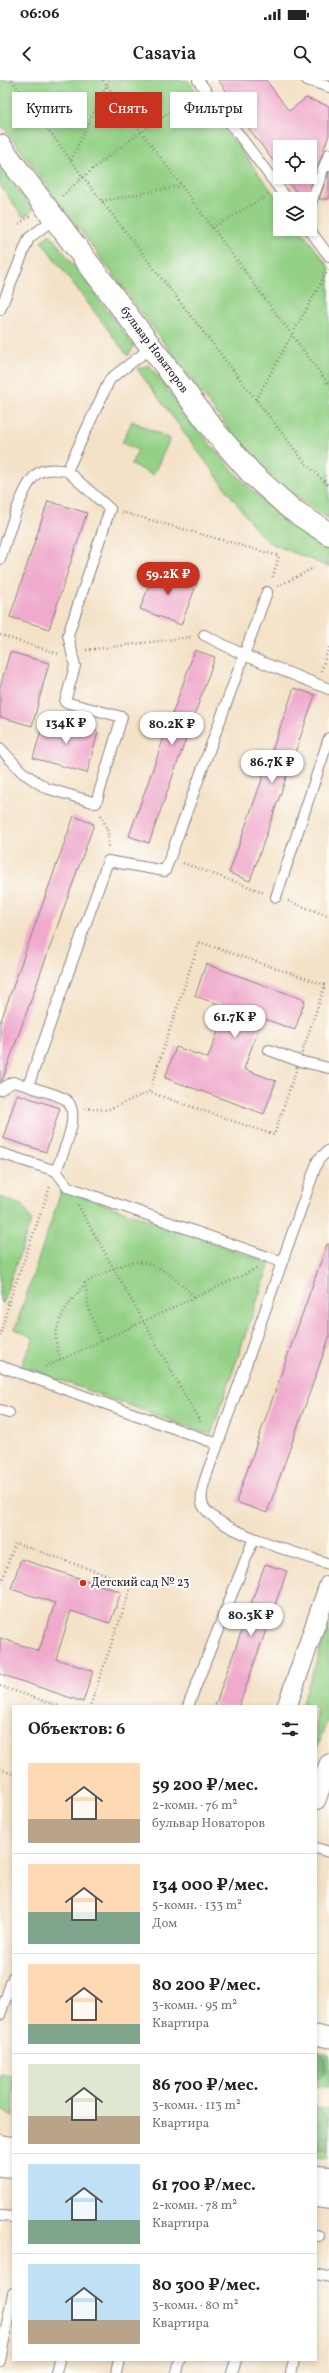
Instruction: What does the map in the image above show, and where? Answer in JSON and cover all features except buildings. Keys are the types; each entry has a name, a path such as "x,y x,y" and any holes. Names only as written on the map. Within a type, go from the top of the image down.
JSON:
{"street":[{"name":"бульвар Новаторов","path":"0,146 216,433 252,474 291,508 329,534"},
{"path":"287,1705 329,1585"},
{"path":"317,1797 329,1764"},
{"path":"317,2035 329,2038"},
{"path":"0,2134 12,2143"},
{"path":"0,2146 12,2148"},
{"path":"0,2164 12,2166"},
{"path":"317,2177 329,2178"},
{"path":"317,2196 329,2198"}],"lane":[{"path":"307,80 329,87"},
{"path":"201,84 281,192"},
{"path":"316,192 327,165 329,154"},
{"path":"0,310 29,238 55,218"},
{"path":"314,236 329,256"},
{"path":"67,471 110,379 152,347"},
{"path":"0,559 26,484 38,472 54,468 67,471 110,509 68,635 75,666 65,702 122,717 96,803 46,788 22,772 0,748"},
{"path":"28,1086 108,861 165,871 244,655 271,590"},
{"path":"204,635 244,655 329,689"},
{"path":"276,897 329,738"},
{"path":"269,1050 299,1061 329,1068"},
{"path":"0,1090 13,1082 64,1099 73,1107 74,1118 56,1172"},
{"path":"329,1150 318,1160 279,1261 214,1443 202,1490 202,1502 206,1511 216,1520 254,1538 329,1564"},
{"path":"0,1153 56,1172 68,1187 279,1261"},
{"path":"0,1366 214,1443"},
{"path":"188,1705 254,1538"},
{"path":"317,1848 329,1852"},
{"path":"0,2015 12,1980"},
{"path":"0,2216 12,2217"},
{"path":"317,2274 329,2277"},
{"path":"0,2361 12,2298"},
{"path":"56,2373 59,2361"},
{"path":"116,2373 119,2361"},
{"path":"177,2373 180,2361"},
{"path":"232,2373 236,2361"},
{"path":"291,2373 294,2361"}],"path":[{"path":"12,80 70,160 256,400 306,464 329,486"},
{"path":"103,80 291,336 329,385"},
{"path":"70,160 109,80"},
{"path":"61,197 83,176 201,84"},
{"path":"102,201 181,186"},
{"path":"212,228 279,189"},
{"path":"256,400 329,268"},
{"path":"116,510 279,556 273,576"},
{"path":"271,590 314,568"},
{"path":"0,635 56,654 204,635"},
{"path":"317,684 329,647"},
{"path":"96,803 108,832 108,861"},
{"path":"169,858 329,916"},
{"path":"73,1107 107,1110 149,1092 274,1134 325,985 199,942 149,1092"},
{"path":"0,1336 9,1302 52,1183"},
{"path":"68,1187 214,1443"},
{"path":"60,1359 56,1340 60,1319 72,1299 85,1283 114,1269 139,1261 160,1268 180,1282 194,1296"},
{"path":"26,1375 144,1321 194,1296 279,1261"},
{"path":"85,1283 89,1310 101,1340"},
{"path":"4,1300 9,1302"},
{"path":"0,1586 14,1543 132,1584 90,1705"},
{"path":"0,1686 56,1705"},
{"path":"0,1769 12,1774"}],"green space":[{"path":"0,80 188,80 197,92 170,92 170,128 224,128 273,193 273,236 305,236 329,267 329,519 298,499 260,467 226,426 0,123"},
{"path":"0,166 33,210 23,217 0,185"},
{"path":"50,234 134,346 128,356 41,241"},
{"path":"149,365 208,441 251,489 275,511 301,530 329,546 329,567 270,543 258,532 137,369"},
{"path":"132,421 170,439 153,475 131,464 138,450 122,443"},
{"path":"62,1189 270,1263 211,1435 21,1366 34,1338 15,1329"},
{"path":"0,1197 24,1206 31,1221 3,1302 0,1301"},
{"path":"329,1625 329,1715 317,1748 317,1705 301,1705"},
{"path":"317,2051 325,2057 325,2073 317,2079"},
{"path":"317,2052 329,2055 329,2087 317,2087"},
{"path":"0,2074 12,2076 12,2115 0,2108"},
{"path":"317,2107 329,2120 329,2149 317,2149"},
{"path":"317,2108 329,2109 329,2158 317,2157"}],"place":[{"name":"Детский сад № 23","path":"83,1583"}]}
